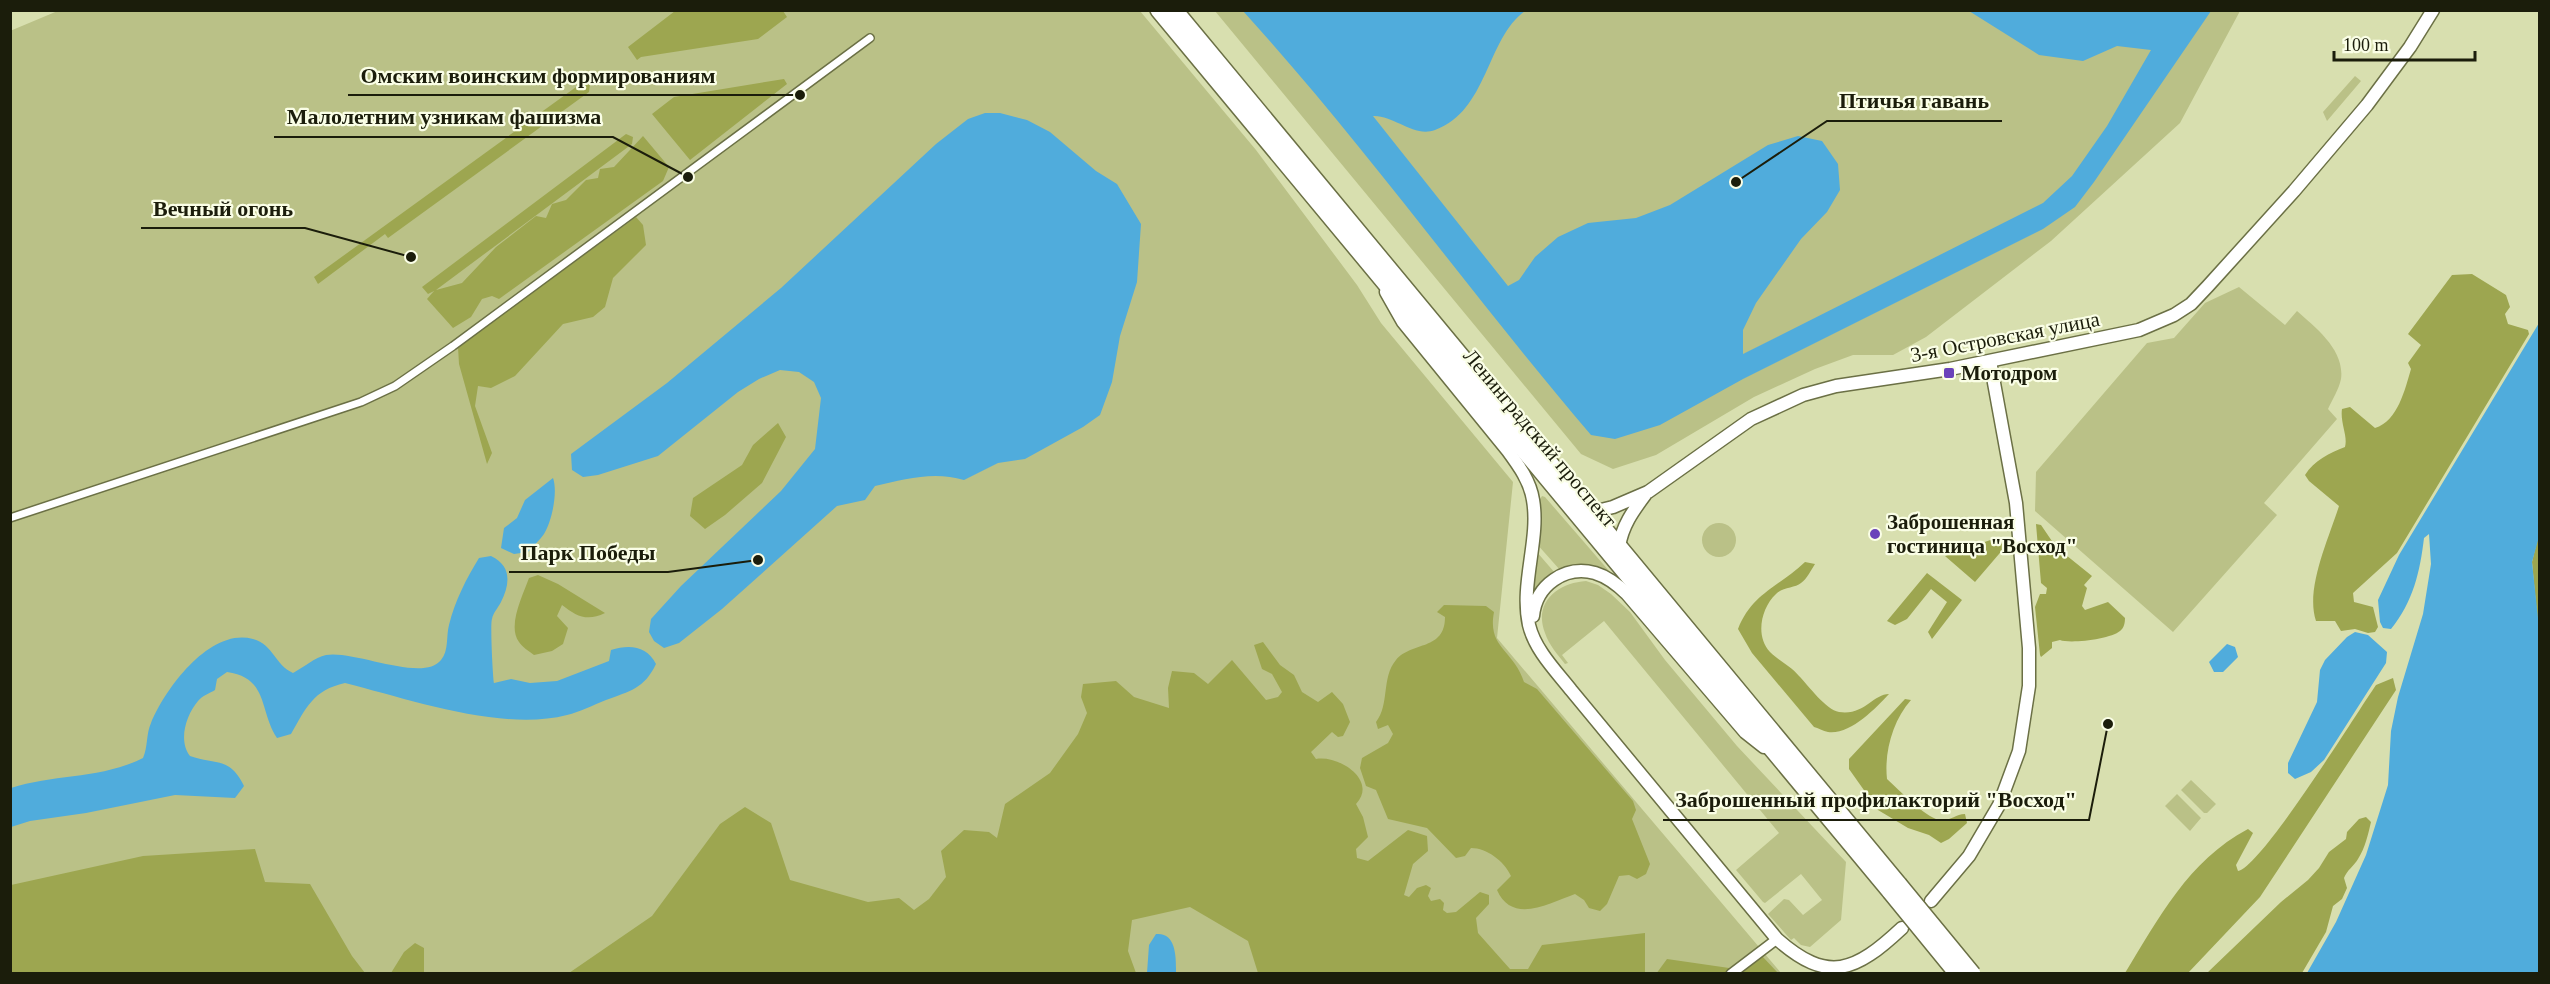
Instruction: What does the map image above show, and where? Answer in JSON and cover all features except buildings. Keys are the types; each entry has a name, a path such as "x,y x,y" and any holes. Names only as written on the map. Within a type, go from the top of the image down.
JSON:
{"main road":[{"name":"Ленинградский проспект","path":"1158,10 1783,763 1894,888"},
{"name":"Ленинградский проспект","path":"1174,10 1588,509 1894,888"},
{"path":"1894,888 1957,974"},
{"path":"1894,888 1973,974"}],"street":[{"name":"3-я Островская улица","path":"1648,492 1744,424 1803,395 1836,386 1920,375 2139,330 2175,315 2191,304 2256,234 2367,105 2410,47 2433,10"},
{"path":"10,518 361,402 395,386 870,38"},
{"path":"1375,272 1403,322 1508,451 1521,469 1529,486 1534,518 1527,613 1537,644 1571,690 1777,939 1806,964 1831,971 1850,967 1868,958 1902,928"},
{"path":"1931,902 1969,856 1999,805 2019,751 2029,686 2029,648 2016,502 1990,361"},
{"path":"1588,509 1601,510 1613,507 1648,492"},
{"path":"1619,547 1621,534 1627,522 1648,492"},
{"path":"1537,644 1533,629 1533,612 1535,603 1544,589 1556,578 1572,572 1589,572 1605,577 1628,594 1745,732 1783,763"},
{"path":"1731,974 1777,939"}],"green space":[{"path":"60,10 1140,11 1256,150 1357,285 1381,323 1513,482 1497,638 1781,973 11,973 10,31"},
{"path":"675,11 783,11 787,17 758,39 641,57 637,60 628,47"},
{"path":"1215,11 2240,11 2180,123 2051,241 1926,337 1893,355 1853,355 1815,369 1754,397 1656,455 1613,469 1581,454"},
{"path":"2355,76 2361,81 2327,121 2323,112"},
{"path":"784,79 787,84 690,160 652,114 674,97"},
{"path":"583,82 590,84 589,92 388,238 385,234 318,284 314,277"},
{"path":"626,134 633,137 632,144 436,290 462,283 496,247 536,216 546,218 552,204 566,200 586,180 598,178 600,169 614,167 643,136 669,167 663,181 499,299 492,296 482,299 471,317 453,328 427,299 434,291 428,294 422,287"},
{"path":"636,217 643,225 646,245 613,278 605,307 593,317 563,324 515,376 491,388 478,386 475,406 492,453 487,464 459,364 458,347"},
{"path":"2472,274 2506,295 2510,307 2505,314 2508,324 2528,330 2529,334 2397,553 2353,593 2354,602 2373,607 2378,627 2375,632 2368,633 2355,629 2341,631 2335,621 2316,621 2313,608 2316,579 2339,506 2305,475 2318,461 2345,447 2342,409 2350,407 2375,428 2383,424 2395,412 2411,369 2408,363 2421,345 2408,334 2452,275"},
{"path":"2239,287 2285,325 2297,311 2334,349 2341,368 2341,379 2328,409 2337,419 2264,503 2277,515 2173,632 2035,511 2036,472 2147,343 2174,338 2205,303"},
{"path":"778,423 786,437 762,483 705,529 690,516 693,498 742,465 753,445"},
{"path":"1542,496 1616,579 1560,570 1536,543 1539,501"},
{"path":"1719,523 1731,528 1736,540 1731,552 1719,557 1707,552 1702,540 1707,528"},
{"path":"2036,524 2041,525 2056,547 2092,576 2084,585 2087,588 2082,606 2085,610 2108,602 2125,618 2120,631 2090,640 2052,642 2052,648 2041,657 2035,607 2040,594 2046,594 2047,588 2041,583"},
{"path":"2539,533 2539,637 2532,562"},
{"path":"1996,538 2005,547 1975,582 1945,556"},
{"path":"1536,551 1555,573 1533,598"},
{"path":"1805,562 1815,564 1805,579 1798,585 1779,592 1767,607 1761,630 1765,645 1770,652 1796,672 1823,702 1839,712 1855,711 1878,697 1889,694 1861,720 1836,732 1814,727 1752,653 1738,629 1759,598"},
{"path":"1927,573 1962,600 1932,639 1928,632 1947,602 1931,589 1907,619 1895,625 1887,621"},
{"path":"538,575 558,584 605,613 599,616 582,617 562,605 557,616 568,628 563,644 552,651 534,655 519,642 515,619 529,578"},
{"path":"1586,581 1598,585 1611,594 1630,612 1665,660 1737,746 1846,862 1841,920 1810,947 1801,945 1794,938 1791,940 1768,914 1784,899 1789,900 1803,915 1822,900 1801,874 1765,903 1736,870 1779,833 1604,621 1562,655 1568,663 1565,664 1551,646 1542,622 1545,603 1558,590"},
{"path":"1444,605 1486,606 1494,612 1494,634 1520,671 1524,682 1537,689 1633,801 1636,810 1632,819 1650,864 1646,874 1637,879 1629,875 1619,876 1607,904 1600,911 1589,908 1584,900 1575,894 1543,906 1522,909 1512,907 1504,901 1497,890 1511,876 1499,861 1483,850 1471,848 1465,856 1456,858 1427,828 1388,819 1376,790 1366,786 1360,768 1362,758 1388,743 1393,734 1388,725 1378,729 1376,722 1383,707 1391,667 1403,654 1434,641 1440,635 1444,628 1445,617 1437,612"},
{"path":"1263,642 1280,665 1294,675 1302,692 1318,702 1332,692 1343,704 1350,722 1343,736 1338,737 1332,732 1311,752 1316,759 1326,759 1345,765 1359,779 1362,795 1356,804 1363,817 1368,837 1356,849 1357,858 1368,861 1408,830 1427,836 1428,851 1413,864 1404,895 1409,897 1417,888 1426,885 1431,888 1428,896 1431,901 1440,899 1444,903 1443,910 1447,913 1456,912 1480,892 1489,895 1489,904 1476,918 1478,933 1510,969 1528,969 1542,945 1645,933 1645,972 1258,973 1248,941 1190,907 1132,920 1128,951 1136,973 569,973 652,916 720,824 745,807 771,823 790,880 868,902 899,898 914,910 929,899 946,877 941,851 964,830 989,832 997,838 1005,804 1050,773 1078,734 1087,713 1081,697 1083,684 1116,681 1134,697 1169,708 1168,688 1172,671 1194,673 1208,684 1232,660 1266,700 1278,697 1282,692 1272,674 1262,669 1254,645"},
{"path":"2393,678 2396,690 2260,897 2188,973 2125,973 2163,912 2192,874 2208,857 2248,829 2253,833 2236,865 2238,871 2250,863 2287,818 2376,685"},
{"path":"1905,699 1911,700 1899,717 1891,737 1887,758 1887,779 1933,818 1943,820 1965,814 1967,823 1941,843 1929,835 1908,828 1878,810 1849,769 1849,759"},
{"path":"2191,780 2216,804 2207,813 2204,813 2181,790"},
{"path":"2177,794 2201,818 2190,831 2165,806"},
{"path":"2366,817 2371,822 2363,850 2345,875 2347,888 2342,899 2333,906 2326,932 2302,973 2207,973 2281,902 2308,880 2329,852 2346,839 2347,832 2359,819"},
{"path":"255,849 265,882 310,884 352,956 365,973 11,973 11,885 143,856"},
{"path":"415,943 424,948 424,973 391,973 404,952"},
{"path":"1762,956 1778,973 1656,974 1667,959 1736,969"}],"water":[{"path":"1243,11 1525,11 1512,23 1476,91 1466,107 1452,121 1427,132 1373,116 1508,286 1519,280 1535,257 1558,237 1588,223 1636,218 1670,205 1768,145 1798,136 1822,141 1838,164 1840,190 1827,212 1801,239 1756,303 1743,330 1743,354 2043,203 2072,176 2107,126 2151,50 2117,46 2083,61 2039,55 1969,11 2211,11 2075,207 2043,229 1743,379 1660,425 1615,439 1591,435 1333,115"},
{"path":"985,113 1000,113 1027,120 1050,132 1096,171 1117,184 1141,224 1137,282 1120,336 1112,382 1100,415 1025,459 998,463 964,480 931,476 875,486 865,500 837,506 722,609 679,643 664,648 654,641 649,632 651,619 681,586 781,491 815,449 821,398 814,382 799,372 780,370 759,379 738,392 658,456 598,475 583,477 572,470 571,454 667,383 781,288 936,144 968,119"},
{"path":"2539,323 2540,533 2532,562 2540,637 2539,973 2307,973 2336,922 2366,855 2388,785 2391,731 2398,697 2423,614 2431,564 2429,534 2424,538 2418,575 2410,597 2391,629 2383,628 2380,622 2378,600 2399,555"},
{"path":"553,478 555,491 553,506 547,528 542,536 528,552 514,554 501,548 504,528 517,518 525,500"},
{"path":"491,556 503,565 507,576 504,595 491,623 494,683 511,679 530,683 557,681 609,661 611,650 625,647 643,650 656,664 646,679 636,688 582,710 541,719 485,717 426,705 345,683 318,695 306,708 291,734 277,738 271,728 257,688 240,675 227,672 217,679 215,690 198,701 190,713 185,728 184,743 190,756 221,763 239,776 244,786 235,798 175,795 86,813 30,821 11,827 11,788 44,780 111,770 143,758 149,727 167,694 191,664 221,642 237,638 260,642 293,673 313,660 326,655 354,657 404,667 432,666 444,656 451,616 470,574 479,558"},
{"path":"2355,632 2368,635 2387,652 2386,663 2324,760 2311,772 2295,779 2288,773 2288,763 2317,702 2320,670 2325,660 2347,637"},
{"path":"2227,644 2235,647 2238,657 2223,672 2214,672 2209,662"},
{"path":"1156,934 1168,937 1172,942 1176,973 1147,973 1149,945"}],"place":[{"name":"Омским воинским формированиям","path":"800,95"},
{"name":"Малолетним узникам фашизма","path":"688,177"},
{"name":"Птичья гавань","path":"1736,182"},
{"name":"Вечный огонь","path":"411,257"},
{"name":"Мотодром","path":"1949,373"},
{"name":"Заброшенная гостиница \"Восход\"","path":"1875,534"},
{"name":"Парк Победы","path":"758,560"},
{"name":"Заброшенный профилакторий \"Восход\"","path":"2108,724"}]}
